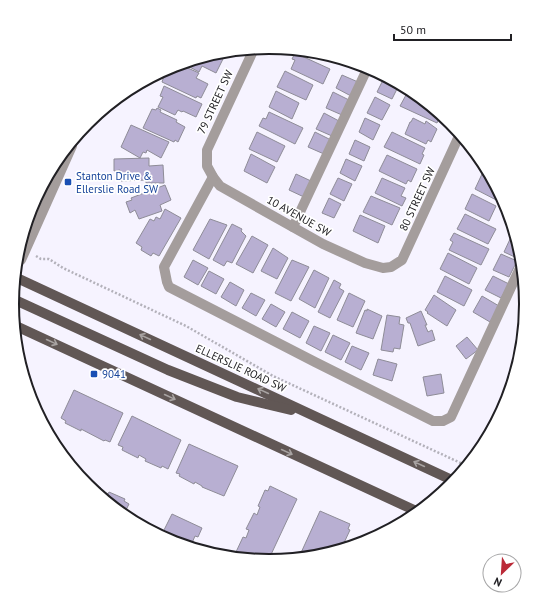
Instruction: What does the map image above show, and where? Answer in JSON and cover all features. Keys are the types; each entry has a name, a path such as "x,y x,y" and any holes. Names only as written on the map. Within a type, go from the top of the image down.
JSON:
{"main road":[{"name":"ELLERSLIE ROAD SW","path":"21,280 313,414 448,478"},
{"path":"19,302 168,370 237,397 313,414"},
{"path":"20,328 412,509"}],"street":[{"name":"79 STREET SW","path":"207,166 207,150 210,140 251,55"},
{"path":"293,227 365,74"},
{"name":"80 STREET SW","path":"391,267 402,260 457,140"},
{"path":"26,250 66,158"},
{"name":"10 AVENUE SW","path":"207,166 212,178 220,186 323,244 365,264 383,268 391,267"},
{"path":"212,178 164,267 166,282 169,287 433,421 443,421 451,417 517,274"}],"path":[{"path":"41,259 49,259 63,268 186,326 274,376 462,463"}],"building":[{"path":"294,56 304,57 330,69 323,84 291,69 295,60 292,59"},
{"path":"223,59 216,73 202,66 199,72 191,67"},
{"path":"188,68 199,73 196,78 208,84 201,98 197,96 196,98 162,82 163,78"},
{"path":"285,71 313,85 306,100 277,87"},
{"path":"342,75 358,82 351,96 336,88"},
{"path":"382,81 397,90 392,99 377,92"},
{"path":"164,86 202,104 196,117 178,110 175,115 158,107 163,97 160,96"},
{"path":"276,91 299,103 292,119 269,107"},
{"path":"333,92 349,100 342,115 326,108"},
{"path":"406,96 438,121 437,123 400,106"},
{"path":"375,97 390,105 382,120 367,113"},
{"path":"157,108 161,110 160,112 177,120 176,122 185,127 178,142 175,140 174,142 143,128 152,109 156,110"},
{"path":"269,112 303,128 295,144 259,126 263,118 266,119"},
{"path":"324,113 339,121 332,136 316,129"},
{"path":"365,118 380,125 373,140 359,132"},
{"path":"413,118 425,124 426,121 437,129 431,142 428,140 426,144 405,134"},
{"path":"131,125 169,142 161,158 147,150 146,153 143,152 140,158 121,147"},
{"path":"257,132 285,146 277,162 249,149"},
{"path":"315,132 331,140 324,154 308,147"},
{"path":"392,132 425,148 420,164 384,147"},
{"path":"355,140 370,147 364,161 349,154"},
{"path":"251,154 275,167 267,183 244,171"},
{"path":"387,155 417,169 411,182 408,180 406,184 379,171"},
{"path":"149,158 149,166 163,165 164,183 146,183 146,180 121,181 120,170 114,171 114,159"},
{"path":"346,159 362,166 355,181 340,173"},
{"path":"296,174 311,181 304,197 289,190"},
{"path":"482,174 496,200 475,189"},
{"path":"338,178 352,184 344,201 330,194"},
{"path":"382,178 405,188 401,196 406,198 402,206 375,193"},
{"path":"165,185 171,200 160,205 162,211 139,219 135,210 130,213 126,202 132,200 131,198"},
{"path":"472,194 496,206 489,221 465,209"},
{"path":"371,196 400,208 392,225 363,212"},
{"path":"329,198 341,204 334,218 322,213"},
{"path":"165,209 181,218 159,256 153,253 151,256 141,250 142,247 136,243 150,219 154,221 156,217 160,219"},
{"path":"465,214 496,229 488,244 457,229"},
{"path":"360,215 385,226 378,243 353,231"},
{"path":"210,219 227,225 209,259 193,250"},
{"path":"232,224 242,229 241,231 246,236 232,263 227,261 224,266 213,260"},
{"path":"454,233 489,249 481,265 449,250 453,242 450,240"},
{"path":"252,236 268,245 253,273 236,264"},
{"path":"510,239 514,257 504,252"},
{"path":"273,248 288,258 277,279 261,271"},
{"path":"448,253 477,268 469,284 440,269"},
{"path":"501,254 515,260 516,264 509,277 493,270"},
{"path":"193,260 208,268 198,285 184,277"},
{"path":"292,260 309,267 291,301 275,293"},
{"path":"314,270 329,278 315,308 299,299"},
{"path":"209,271 224,279 216,294 201,286"},
{"path":"445,276 472,290 464,306 437,292"},
{"path":"493,276 509,284 501,298 485,290"},
{"path":"334,280 341,284 339,288 344,291 330,318 318,312"},
{"path":"230,282 244,290 236,306 221,297"},
{"path":"251,293 265,300 256,316 242,308"},
{"path":"349,293 365,301 353,327 337,320"},
{"path":"434,295 456,310 447,326 427,313 428,312 425,310"},
{"path":"482,296 499,306 490,322 473,312"},
{"path":"271,304 285,312 276,327 262,319"},
{"path":"367,309 382,316 373,339 356,333 365,310 367,311"},
{"path":"421,311 427,325 425,325 428,332 432,330 435,340 418,346 410,323 408,323 406,318"},
{"path":"292,312 309,321 300,338 283,329"},
{"path":"387,315 400,317 399,324 404,325 400,349 394,348 393,352 381,350"},
{"path":"314,326 330,333 321,351 306,343"},
{"path":"333,335 350,343 341,360 325,352"},
{"path":"467,337 478,350 466,359 456,346"},
{"path":"352,346 369,353 361,370 345,362"},
{"path":"378,359 397,364 392,381 373,375"},
{"path":"441,374 444,393 427,396 423,377"},
{"path":"74,390 123,413 110,442 104,441 81,429 81,431 65,423 66,421 61,418"},
{"path":"132,416 181,440 168,469 162,466 161,468 145,461 146,459 139,455 138,458 122,450 123,447 118,445"},
{"path":"189,444 238,466 224,496 202,487 195,482 194,484 179,476 180,474 176,473"},
{"path":"270,486 297,499 271,554 236,552 243,537 246,538 249,530 246,529 254,513 257,515 260,507 258,506 265,490 268,491"},
{"path":"104,492 108,494 109,492 125,499 124,501 129,504 126,509"},
{"path":"320,511 350,524 348,529 350,530 344,543 318,550 301,552"},
{"path":"172,514 202,528 198,537 195,536 192,542 163,531"}],"place":[{"name":"Stanton Drive & Ellerslie Road SW","path":"68,182"},
{"name":"9041","path":"94,374"}]}
